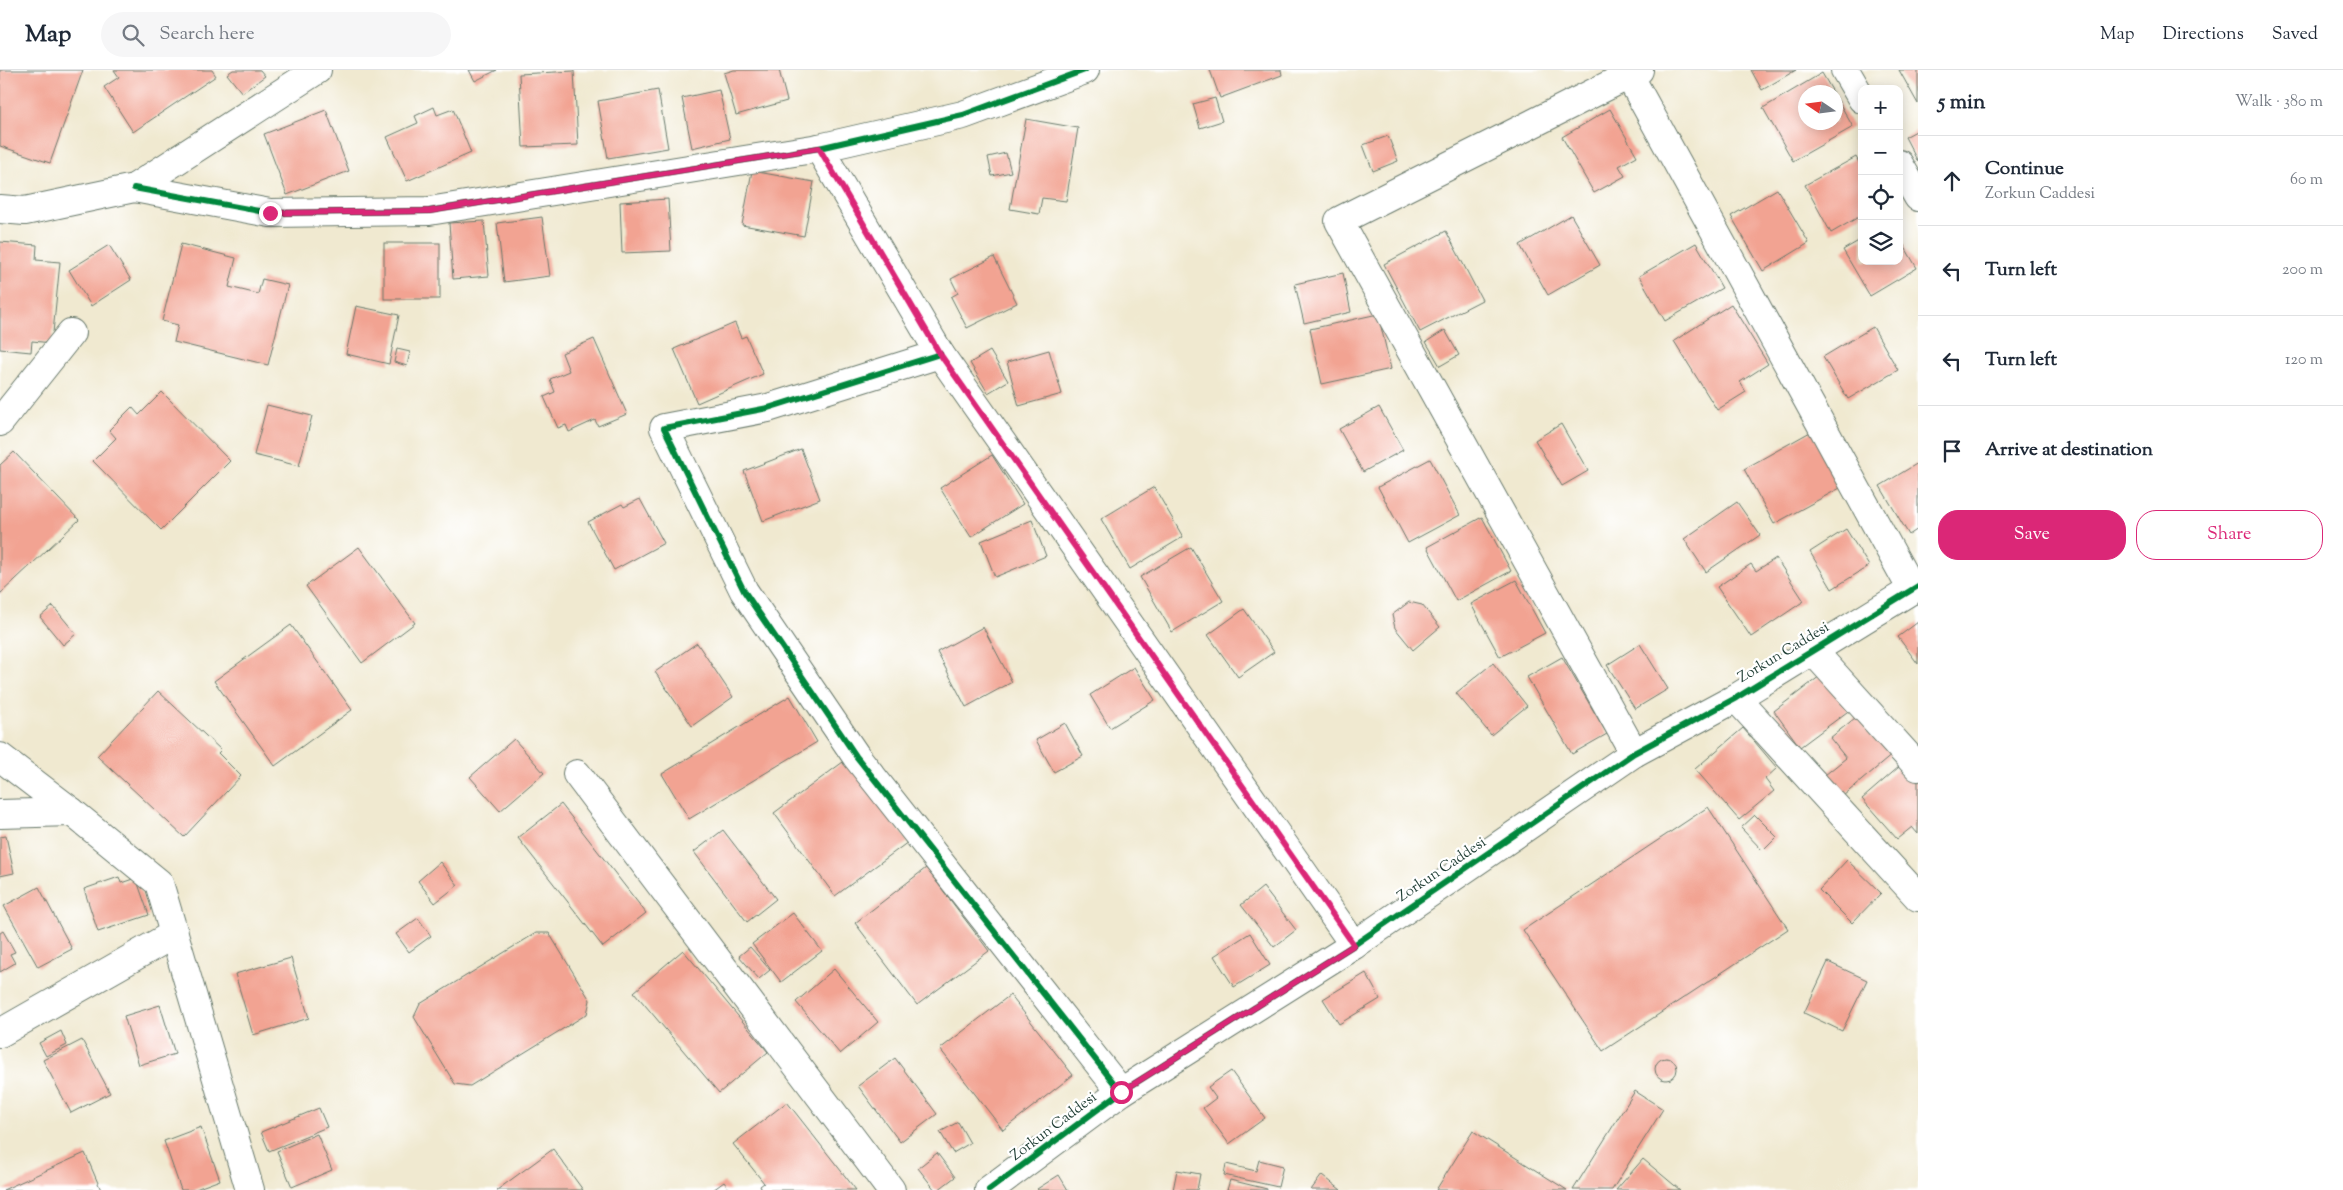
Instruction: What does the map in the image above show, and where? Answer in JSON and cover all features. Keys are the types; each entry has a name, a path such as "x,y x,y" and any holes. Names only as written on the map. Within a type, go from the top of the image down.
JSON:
{"street":[{"path":"0,209 25,211 134,188 317,70"},
{"path":"134,188 270,213 430,211 819,148 963,115 1085,70"},
{"path":"1845,70 1858,92"},
{"path":"1634,753 1339,221 1634,72 1915,588"},
{"path":"819,148 940,354 1354,945"},
{"path":"1903,171 1918,197"},
{"path":"0,422 71,333"},
{"path":"940,354 768,408 664,428 744,591 856,756 1121,1092"},
{"name":"Zorkun Caddesi","path":"989,1190 1121,1092 1354,945 1634,753 1736,698 1915,588"},
{"path":"1813,651 1918,767"},
{"path":"1736,698 1918,897"},
{"path":"0,757 72,812 159,883 250,1190"},
{"path":"577,774 891,1190"},
{"path":"0,814 72,812"},
{"path":"0,1033 174,934"}],"building":[{"path":"0,70 83,70 50,163 0,146"},
{"path":"114,70 212,70 216,76 133,132 104,87 119,77"},
{"path":"233,70 260,70 265,76 242,93 227,74"},
{"path":"469,70 497,70 475,81"},
{"path":"734,70 779,70 787,101 736,115 724,73"},
{"path":"1210,70 1281,70 1282,75 1220,98"},
{"path":"1751,70 1796,70 1762,90"},
{"path":"1899,70 1918,70 1918,104"},
{"path":"574,71 578,145 523,147 519,74"},
{"path":"1822,73 1829,85 1802,85"},
{"path":"1798,87 1798,130 1843,130 1843,109 1853,127 1793,161 1763,108"},
{"path":"658,90 668,148 608,158 598,101"},
{"path":"719,90 730,139 692,148 682,98"},
{"path":"1215,98 1222,121 1200,128 1193,104"},
{"path":"434,107 437,115 453,109 471,153 407,181 387,137 418,123 415,116"},
{"path":"1610,109 1637,156 1619,166 1625,176 1594,193 1562,137"},
{"path":"326,110 349,171 287,195 264,134"},
{"path":"1026,119 1078,128 1066,201 1042,198 1039,214 1010,209"},
{"path":"1918,130 1918,162 1905,137"},
{"path":"1388,136 1398,161 1373,171 1363,145"},
{"path":"1006,153 1011,172 992,176 988,157"},
{"path":"1856,157 1858,161 1858,217 1831,233 1805,185"},
{"path":"752,171 814,182 804,236 742,225"},
{"path":"1777,189 1809,243 1763,271 1731,216"},
{"path":"668,199 671,251 622,253 620,202"},
{"path":"1571,215 1600,265 1548,295 1520,245"},
{"path":"542,217 550,276 504,282 497,223"},
{"path":"484,221 489,276 453,279 449,223"},
{"path":"1446,231 1482,300 1420,332 1384,264"},
{"path":"1858,241 1858,265 1903,265 1903,244 1917,268 1870,296 1843,250"},
{"path":"0,242 37,245 36,260 60,262 52,343 32,341 31,352 0,349"},
{"path":"384,243 440,243 440,299 384,299"},
{"path":"1696,243 1722,288 1665,321 1639,276"},
{"path":"181,244 236,258 229,287 258,294 262,279 288,285 268,365 174,342 178,325 162,321"},
{"path":"109,245 131,280 91,306 69,270"},
{"path":"994,257 1017,303 967,328 951,297 958,293 951,279"},
{"path":"1343,273 1351,312 1304,323 1295,284"},
{"path":"1731,304 1768,364 1740,382 1746,392 1717,410 1674,341"},
{"path":"356,306 399,315 389,364 346,354"},
{"path":"1378,314 1391,369 1322,384 1310,329"},
{"path":"735,323 741,338 746,336 763,374 697,403 674,349"},
{"path":"1873,327 1898,370 1848,399 1823,357"},
{"path":"1445,330 1459,355 1440,366 1426,342"},
{"path":"594,339 627,414 598,426 595,420 569,432 566,425 558,428 544,397 555,392 550,379 569,371 562,353"},
{"path":"397,349 410,352 407,366 394,362"},
{"path":"1049,350 1062,394 1019,406 1007,362"},
{"path":"990,351 1008,381 988,393 970,363"},
{"path":"162,392 230,461 161,530 93,461 116,438 109,430 132,407 139,415"},
{"path":"267,405 312,416 299,466 254,455"},
{"path":"1379,407 1403,450 1363,472 1339,429"},
{"path":"1561,424 1588,471 1562,486 1535,440"},
{"path":"1812,431 1842,487 1774,524 1744,469"},
{"path":"801,449 820,499 763,521 744,471"},
{"path":"14,452 79,520 0,594 0,465"},
{"path":"992,455 1023,504 971,537 940,488"},
{"path":"1430,459 1460,515 1408,543 1378,487"},
{"path":"1918,463 1918,529 1909,535 1880,486"},
{"path":"1154,487 1183,537 1130,569 1101,519"},
{"path":"640,499 664,543 614,570 588,522 622,504 624,507"},
{"path":"1737,502 1760,535 1706,572 1684,539"},
{"path":"1482,517 1511,571 1456,601 1427,547"},
{"path":"1032,520 1046,556 995,577 981,541"},
{"path":"1846,529 1869,566 1832,589 1810,552"},
{"path":"359,547 415,623 362,663 306,586"},
{"path":"1191,547 1223,601 1172,632 1140,577"},
{"path":"1776,558 1804,601 1751,637 1717,587 1751,564 1756,571"},
{"path":"1516,580 1545,633 1500,657 1471,604"},
{"path":"1409,602 1422,605 1440,627 1413,650 1395,628 1392,615"},
{"path":"53,606 76,634 63,645 40,617"},
{"path":"1244,609 1274,652 1238,677 1208,635"},
{"path":"1918,622 1918,664 1898,637"},
{"path":"291,625 352,710 275,766 214,681"},
{"path":"983,627 1012,682 966,707 937,652"},
{"path":"697,643 733,697 692,726 655,672"},
{"path":"1640,644 1668,689 1635,709 1607,665"},
{"path":"1562,657 1607,734 1572,754 1527,677"},
{"path":"1493,663 1527,706 1491,735 1456,693"},
{"path":"1134,667 1155,700 1110,728 1090,695"},
{"path":"1824,673 1851,709 1800,747 1774,711"},
{"path":"158,691 221,750 218,753 241,776 184,837 97,756"},
{"path":"790,696 817,742 689,819 662,774"},
{"path":"1860,714 1893,754 1843,796 1825,775 1846,758 1830,738"},
{"path":"1065,723 1083,756 1054,772 1036,740"},
{"path":"1743,728 1777,768 1765,779 1774,791 1739,820 1695,769"},
{"path":"514,739 544,773 500,811 470,777"},
{"path":"847,759 908,842 835,896 774,813"},
{"path":"1907,760 1918,773 1918,834 1912,827 1897,839 1862,799"},
{"path":"561,804 646,913 603,947 518,838"},
{"path":"1708,807 1788,929 1603,1051 1523,930"},
{"path":"1755,815 1777,837 1763,851 1741,828"},
{"path":"723,830 776,899 747,922 694,852"},
{"path":"6,836 14,873 0,876 0,837"},
{"path":"1847,860 1881,893 1852,923 1819,890"},
{"path":"440,862 458,885 435,903 418,881"},
{"path":"926,868 989,951 917,1005 855,923"},
{"path":"119,877 121,883 136,878 149,915 98,932 84,889"},
{"path":"39,887 72,949 38,967 4,906"},
{"path":"1263,887 1296,930 1274,947 1241,905"},
{"path":"793,913 822,951 781,982 752,944"},
{"path":"418,918 431,936 409,952 396,934"},
{"path":"3,931 15,952 10,954 15,963 0,972 0,933"},
{"path":"536,933 549,933 590,1000 587,1014 470,1086 455,1084 414,1017 420,1004"},
{"path":"1250,933 1270,965 1234,987 1214,956"},
{"path":"750,947 770,970 759,979 739,956"},
{"path":"683,950 768,1052 719,1093 634,992"},
{"path":"291,958 309,1018 253,1035 235,974"},
{"path":"1828,962 1867,980 1842,1031 1804,1013"},
{"path":"834,969 878,1022 840,1054 796,1002"},
{"path":"1366,973 1380,999 1339,1024 1323,999"},
{"path":"1010,995 1073,1075 1003,1130 940,1049"},
{"path":"160,1005 175,1054 139,1065 124,1016"},
{"path":"61,1031 67,1045 46,1056 39,1043"},
{"path":"82,1040 110,1093 71,1113 43,1060"},
{"path":"895,1058 937,1114 900,1142 858,1086"},
{"path":"1666,1058 1674,1061 1677,1069 1674,1077 1666,1080 1658,1077 1655,1069 1658,1061"},
{"path":"1231,1071 1265,1118 1229,1144 1203,1108 1216,1098 1208,1087"},
{"path":"1635,1091 1663,1109 1612,1190 1573,1190"},
{"path":"787,1102 856,1190 762,1190 760,1186 764,1183 733,1144"},
{"path":"319,1108 327,1127 269,1151 261,1132"},
{"path":"958,1122 970,1143 953,1153 940,1132"},
{"path":"201,1127 220,1180 193,1190 181,1190 164,1141"},
{"path":"1473,1131 1567,1190 1436,1190"},
{"path":"317,1134 332,1170 292,1187 277,1151"},
{"path":"553,1149 583,1190 497,1190"},
{"path":"85,1153 101,1190 3,1190"},
{"path":"937,1153 955,1177 938,1190 935,1190 918,1168"},
{"path":"1643,1159 1680,1190 1616,1190"},
{"path":"1259,1160 1283,1166 1278,1187 1224,1175 1226,1164 1256,1171"},
{"path":"1177,1170 1200,1174 1197,1190 1173,1190"},
{"path":"1059,1175 1068,1190 1037,1189"},
{"path":"1322,1175 1341,1190 1311,1190"},
{"path":"1230,1180 1267,1189 1267,1190 1227,1190"},
{"path":"724,1182 730,1190 713,1190"}],"cycle path":[{"path":"134,188 270,213 429,211 819,148 963,115 1085,70"},
{"path":"940,354 768,408 664,428 744,591 856,756 1121,1092"},
{"path":"989,1190 1121,1092 1354,945 1634,753 1736,698 1918,586"}],"route":[{"path":"270,213 430,211 819,148 940,354 1354,945 1121,1092"}]}
